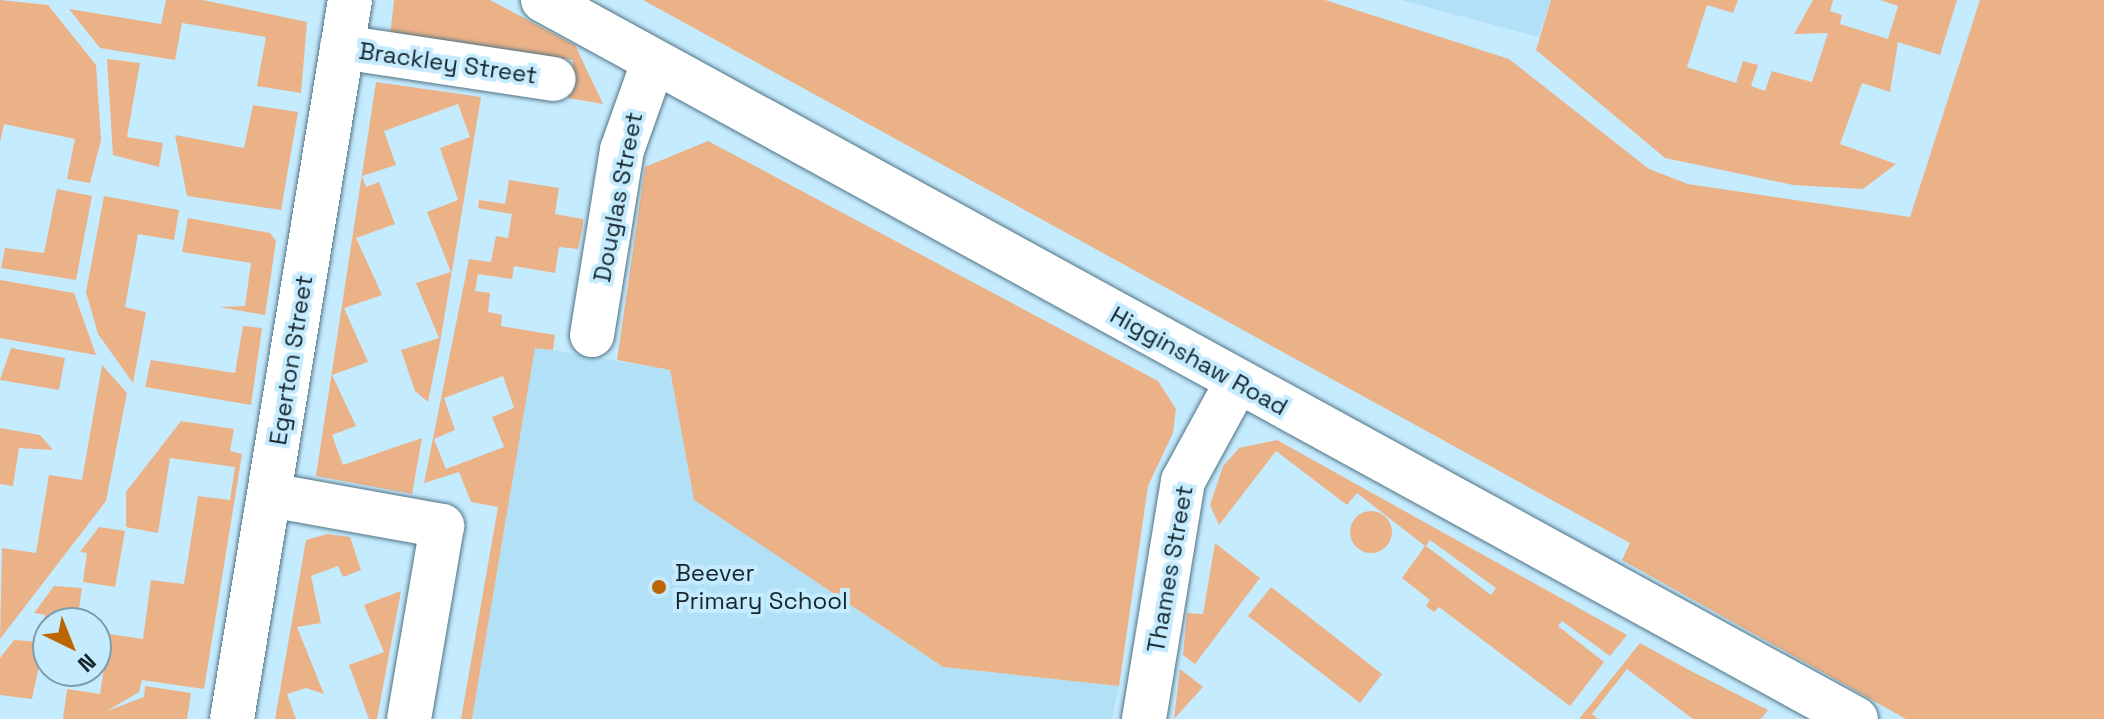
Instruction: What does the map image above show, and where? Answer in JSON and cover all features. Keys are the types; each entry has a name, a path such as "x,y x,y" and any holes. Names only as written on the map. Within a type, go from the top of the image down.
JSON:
{"street":[{"name":"Egerton Street","path":"232,719 350,0"},
{"name":"Higginshaw Road","path":"543,0 653,63 1856,719"},
{"name":"Brackley Street","path":"342,47 554,79"},
{"name":"Douglas Street","path":"592,335 622,150 653,63"},
{"name":"Thames Street","path":"1144,719 1183,481 1237,382"},
{"path":"270,495 442,526 409,719"}],"shaded area":[{"path":"0,0 48,5 96,65 101,140 90,183 67,179 75,139 4,124 0,143"},
{"path":"166,0 203,0 307,22 301,93 257,86 266,37 182,23 175,60 100,48 69,9 161,24"},
{"path":"394,0 490,0 575,45 603,104 568,98 573,60 390,36"},
{"path":"643,0 1325,0 1509,59 1649,169 1688,184 1910,217 1980,0 2104,0 2104,719 1906,719 1622,560 1630,543"},
{"path":"1401,0 1551,0 1538,37"},
{"path":"1551,0 1738,0 1733,13 1707,5 1687,67 1736,83 1743,61 1758,65 1751,86 1765,91 1772,71 1812,82 1828,33 1794,34 1813,0 1833,0 1830,11 1842,15 1840,24 1888,39 1898,6 1880,0 1957,0 1940,55 1898,42 1890,92 1862,83 1840,144 1896,164 1863,189 1793,185 1665,158 1536,50"},
{"path":"107,59 140,63 127,137 163,143 159,167 113,155"},
{"path":"376,82 481,97 441,337 428,402 415,391 401,350 439,338 416,283 451,272 427,212 458,200 440,148 470,137 458,104 384,131 396,165 362,176 366,187 379,182 395,224 356,238 382,295 344,308 368,362 332,375 356,426 332,435 343,465 422,438 412,494 316,476"},
{"path":"253,105 298,112 281,210 187,196 175,135 244,148"},
{"path":"708,141 1158,381 1176,409 1173,433 1148,486 1119,686 943,667 694,500 670,370 617,360 645,167"},
{"path":"509,180 559,188 555,214 583,219 583,225 578,249 559,247 555,273 514,266 512,279 478,274 475,291 490,293 488,312 502,315 501,326 555,335 553,350 535,348 472,719 461,719 498,507 471,502 459,472 424,483 469,259 491,262 496,236 508,238 512,214 478,208 479,200 505,204","holes":["503,376 514,408 492,417 504,447 446,469 434,439 455,430 444,398"]},
{"path":"57,189 92,196 76,280 1,268 5,248 44,253"},
{"path":"104,196 179,210 174,240 138,234 125,307 146,312 133,383 98,334 86,292"},
{"path":"188,218 270,233 276,241 265,315 219,307 245,306 251,263 182,252"},
{"path":"0,280 74,293 96,355 0,338"},
{"path":"243,326 262,328 251,405 145,387 151,360 235,373"},
{"name":"Beever Primary School","path":"535,347 670,370 694,500 943,667 1119,686 1112,719 472,719"},
{"path":"11,348 65,358 59,390 0,380"},
{"path":"102,365 127,393 106,501 0,639 2,548 36,553 49,475 82,480"},
{"path":"181,421 234,429 230,451 242,454 204,689 142,680 139,692 107,711 144,697 145,686 191,693 187,719 63,719 67,689 100,694 101,687 112,687 112,634 143,639 151,580 184,584 198,496 230,500 235,467 170,458 158,533 126,527 126,492"},
{"path":"0,428 40,435 53,450 19,448 13,486 0,484"},
{"path":"1277,440 1627,635 1610,656 1562,621 1558,626 1604,662 1570,706 1439,607 1434,612 1426,606 1430,600 1402,578 1425,546 1357,493 1347,505 1276,451 1219,525 1210,505 1223,466 1239,448","holes":["1430,540 1496,588 1491,595 1426,546"]},
{"path":"1371,511 1386,517 1392,532 1386,547 1371,553 1356,547 1350,532 1356,517"},
{"path":"99,527 125,531 115,587 83,582 87,553 80,552"},
{"path":"327,534 350,537 361,570 343,577 338,566 311,576 321,623 297,627 324,694 306,688 287,694 296,719 275,719 306,540"},
{"path":"1215,543 1260,578 1195,664 1183,655 1187,613 1203,614"},
{"path":"54,586 82,588 79,607 38,607"},
{"path":"1271,587 1382,674 1360,703 1248,616"},
{"path":"401,591 377,719 369,719 349,665 384,652 364,605"},
{"path":"14,640 32,641 32,687 35,687 32,699 0,695 0,658"},
{"path":"1640,643 1768,710 1761,719 1693,719 1627,669 1592,714 1598,719 1579,719"},
{"path":"1180,669 1203,687 1174,719"}],"place":[{"name":"Beever Primary School","path":"659,587"}]}
